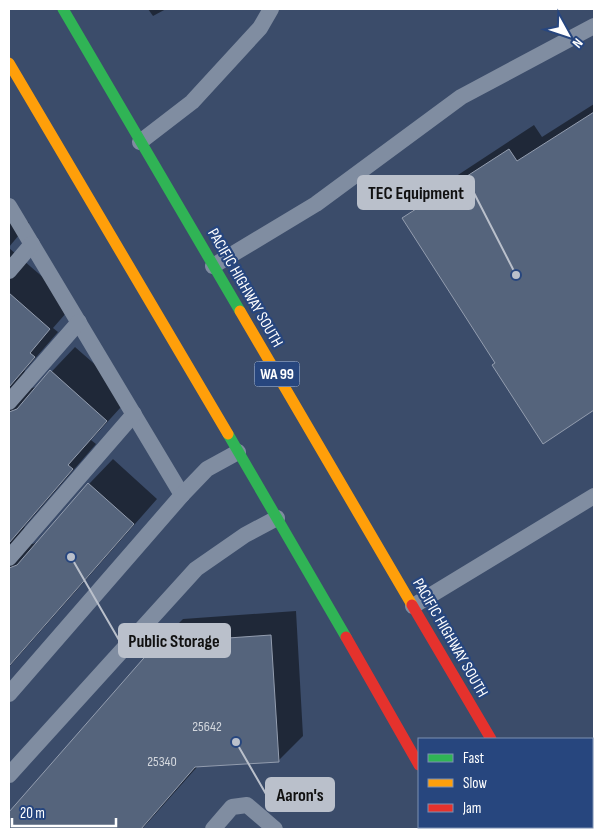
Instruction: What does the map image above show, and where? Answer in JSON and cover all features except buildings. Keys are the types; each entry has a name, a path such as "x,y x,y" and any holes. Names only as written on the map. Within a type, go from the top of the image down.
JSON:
{"main road":[{"name":"PACIFIC HIGHWAY SOUTH","path":"62,9 490,738"},
{"path":"9,64 277,518 418,763"}],"lane":[{"path":"140,142 192,102 260,28 271,9"},
{"path":"213,266 316,204 461,97 594,26"},
{"path":"9,206 182,495"},
{"path":"9,271 32,244"},
{"path":"9,402 79,322"},
{"path":"9,558 134,414"},
{"path":"9,694 182,495 207,469 238,452"},
{"path":"413,606 594,496"},
{"path":"9,775 196,569 245,535 277,518"},
{"path":"213,829 232,807 247,805 275,829"}],"traffic: fast":[{"path":"63,9 240,311"},
{"path":"228,434 346,637"}],"traffic: slow":[{"path":"9,63 228,434"},
{"path":"240,311 412,605"}],"traffic: jam":[{"path":"412,605 490,738"},
{"path":"346,637 418,763"}],"place":[{"name":"TEC Equipment","path":"516,275"},
{"name":"Public Storage","path":"71,557"},
{"name":"Aaron's","path":"236,742"}]}
